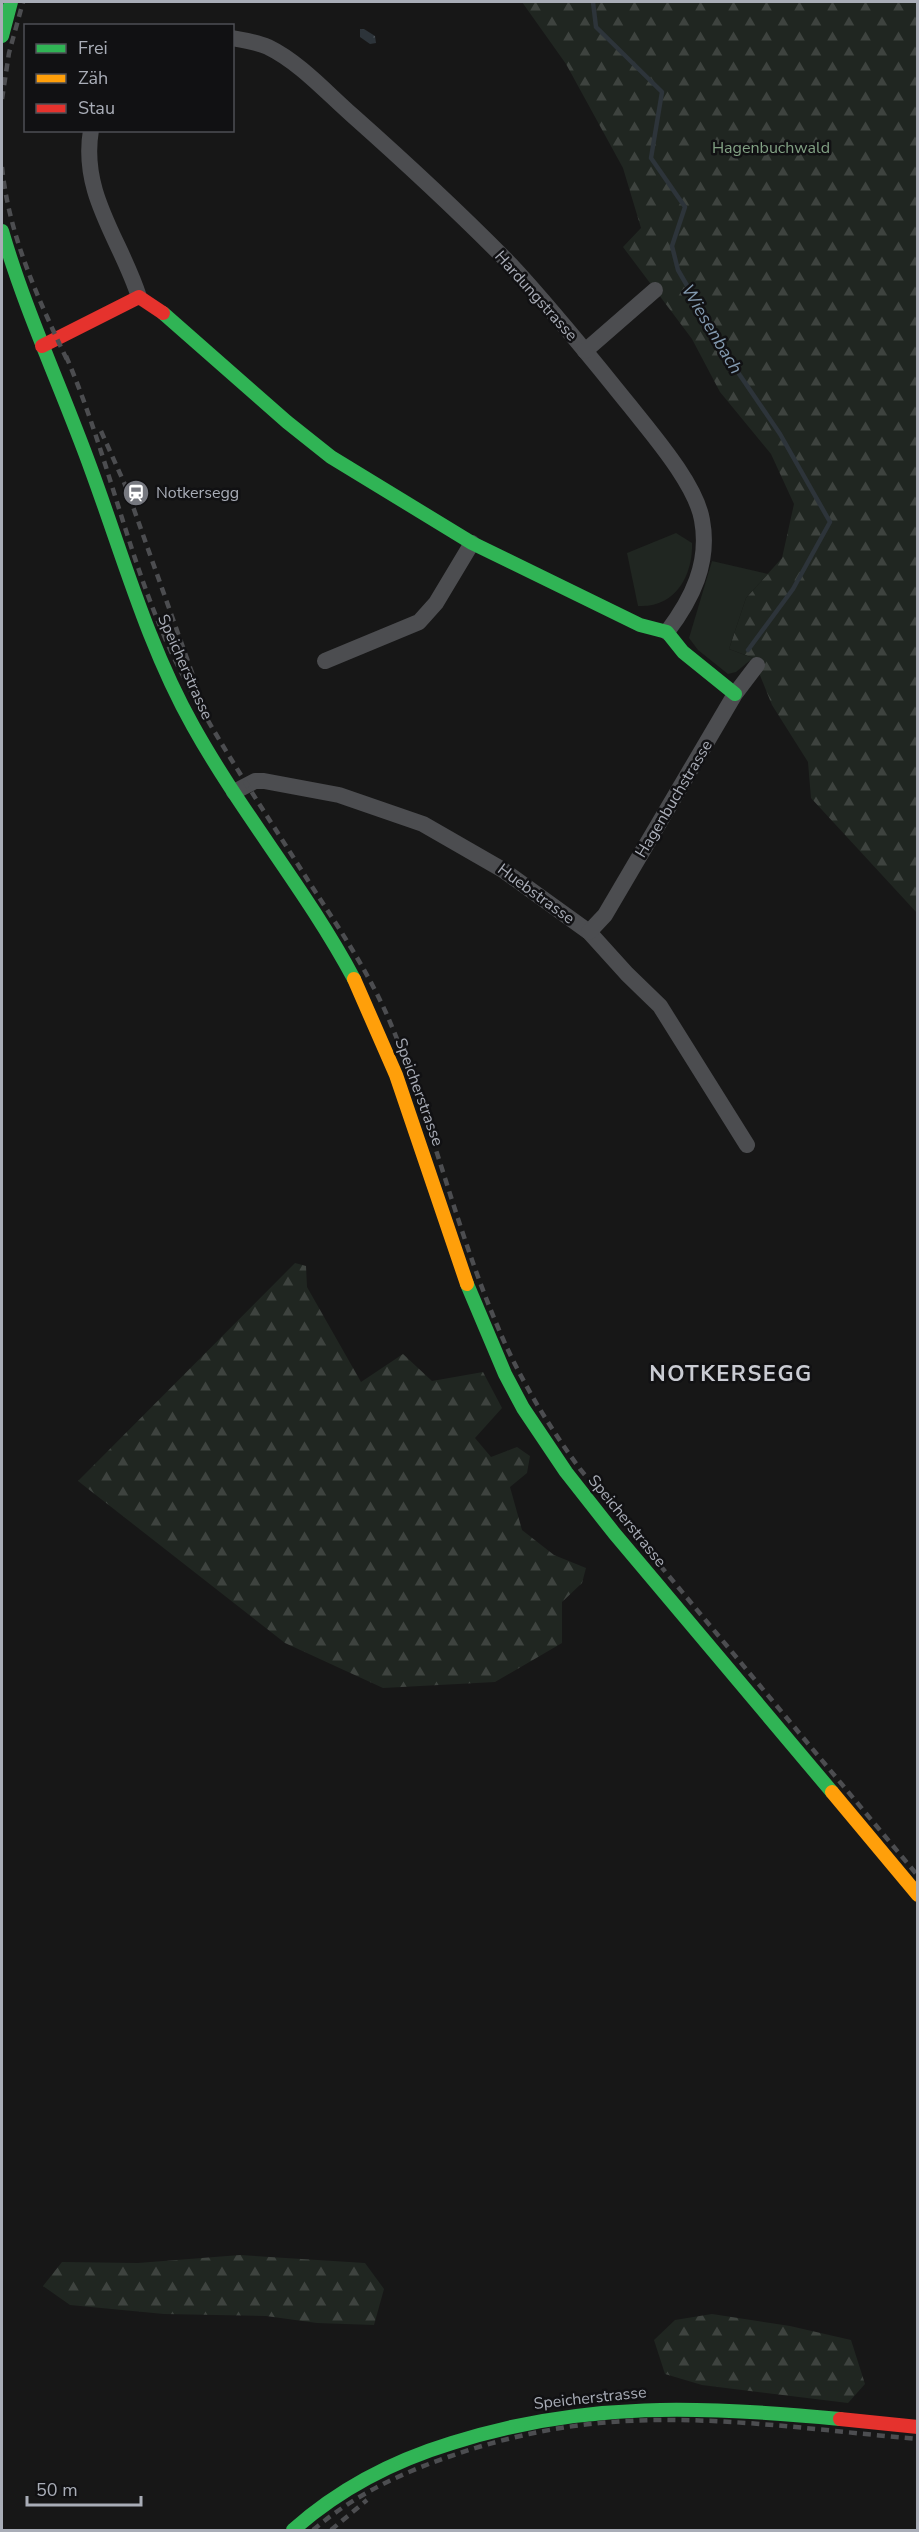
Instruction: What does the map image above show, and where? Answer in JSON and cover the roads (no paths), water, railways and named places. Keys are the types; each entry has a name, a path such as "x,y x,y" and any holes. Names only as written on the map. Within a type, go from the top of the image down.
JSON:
{"main road":[{"path":"2,36 11,2"},
{"name":"Speicherstrasse","path":"2,231 42,346 91,468 157,651 194,727 331,939 376,1024 412,1117 467,1286 505,1374 529,1417 564,1469 617,1537 918,1895"},
{"path":"42,346 139,297 159,309 287,422 331,457 472,543 640,625 667,632 683,651 735,694"},
{"name":"Speicherstrasse","path":"293,2530 328,2500 373,2474 444,2445 533,2420 590,2411 686,2408 918,2427"}],"street":[{"name":"Hardungstrasse","path":"234,38 267,46 309,77 429,184 511,266 585,351 654,436 692,491 702,519 704,543 702,568 693,594 667,632"},
{"path":"91,132 89,171 98,202 139,297"},
{"path":"585,351 655,290"},
{"path":"325,661 419,622 436,603 472,543"},
{"name":"Hagenbuchstrasse","path":"590,932 605,915 735,694 758,665"},
{"name":"Huebstrasse","path":"234,792 255,781 284,784 339,795 423,824 503,870 590,932 627,974 660,1006 747,1145"}],"water":[{"path":"360,29 375,36 376,43 370,44 360,37"}],"waterway":[{"name":"Wiesenbach","path":"593,2 596,27 662,92 651,158 685,207 672,246 678,270 735,368 780,434 830,522 793,589 748,650"}],"railway":[{"path":"2,99 9,53 23,2"},
{"path":"2,167 18,243 36,292 69,364"},
{"path":"66,356 95,434 147,594 180,670 242,777 351,947 387,1015 417,1092 482,1287 505,1344 524,1381 556,1435 580,1469 918,1876"},
{"path":"101,431 126,487 196,684"},
{"path":"313,2530 360,2496 412,2471 485,2445 561,2428 639,2420 719,2421 918,2439"},
{"path":"331,2530 367,2500"}],"place":[{"name":"Notkersegg","path":"136,493"}],"district":[{"name":"NOTKERSEGG","path":"731,1374"}],"park label":[{"name":"Hagenbuchwald","path":"771,148"}]}
